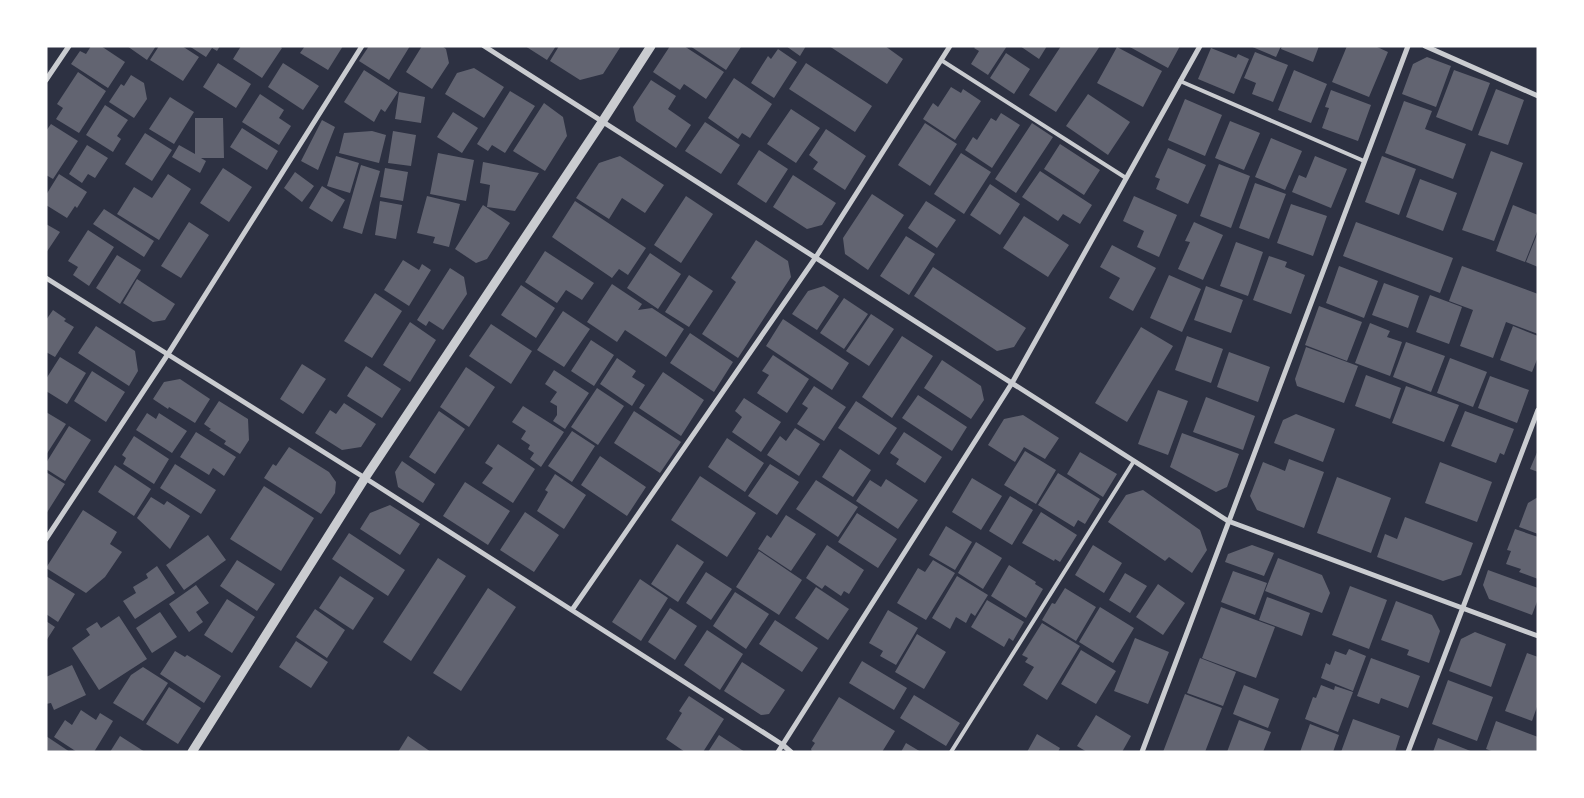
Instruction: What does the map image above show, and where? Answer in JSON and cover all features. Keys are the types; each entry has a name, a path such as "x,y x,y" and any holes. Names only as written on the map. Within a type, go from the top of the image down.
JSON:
{"street":[{"path":"46,80 69,46"},
{"path":"46,540 168,354 362,46"},
{"path":"484,46 1228,521 1538,636"},
{"path":"192,752 365,478 651,46"},
{"path":"572,610 816,257 950,46"},
{"path":"778,752 1012,383 1200,46"},
{"path":"1142,752 1408,46"},
{"path":"1425,46 1538,96"},
{"path":"46,278 365,478 783,745 791,752"},
{"path":"1408,752 1538,410"}],"lane":[{"path":"941,60 1126,178"},
{"path":"1180,81 1364,161"},
{"path":"951,752 1134,461"}],"building":[{"path":"91,46 101,46 125,62 108,88 71,64 80,51 86,54"},
{"path":"127,46 156,46 147,60"},
{"path":"159,46 182,46 199,57 183,81 150,60"},
{"path":"189,46 220,46 217,51 212,48 206,57"},
{"path":"241,46 279,46 282,48 262,78 233,59"},
{"path":"305,46 343,46 328,70 300,53"},
{"path":"369,46 410,46 389,80 359,61"},
{"path":"422,46 442,46 446,49 449,63 432,89 406,72"},
{"path":"525,46 556,46 547,60"},
{"path":"559,46 621,46 603,74 580,80 550,61"},
{"path":"670,46 684,46 724,72 706,99 684,84 680,90 653,72"},
{"path":"690,46 739,46 741,47 726,70"},
{"path":"786,46 806,46 800,56"},
{"path":"829,46 885,46 903,59 887,84"},
{"path":"976,46 1007,46 988,75 971,64 979,51 974,48"},
{"path":"1020,46 1047,46 1039,59"},
{"path":"1061,46 1100,46 1056,112 1029,95"},
{"path":"1128,46 1180,46 1168,68"},
{"path":"1250,46 1281,46 1276,57"},
{"path":"1282,46 1319,46 1313,62 1281,49"},
{"path":"1347,46 1375,46 1388,52 1369,97 1332,82"},
{"path":"1117,47 1162,71 1143,107 1097,83"},
{"path":"1211,48 1236,58 1238,54 1249,59 1234,94 1198,79"},
{"path":"778,49 797,62 774,98 751,83 768,56 771,59"},
{"path":"1255,52 1288,65 1273,102 1252,94 1256,83 1244,78"},
{"path":"1006,53 1030,69 1014,94 990,78"},
{"path":"1427,57 1451,66 1436,107 1402,94 1413,64"},
{"path":"218,63 251,84 236,108 203,87"},
{"path":"283,63 319,86 303,110 268,87"},
{"path":"806,63 872,106 855,132 789,89"},
{"path":"474,68 504,87 484,118 445,94 457,73"},
{"path":"364,70 398,92 385,112 381,109 374,122 344,102"},
{"path":"1294,70 1327,84 1311,123 1278,110"},
{"path":"1454,70 1490,83 1472,131 1436,117"},
{"path":"78,72 106,91 79,133 56,119 63,108 57,104"},
{"path":"131,75 144,83 147,99 134,118 109,102 121,84 124,86"},
{"path":"734,78 772,104 750,138 742,133 738,139 708,118"},
{"path":"651,80 676,96 668,109 691,125 676,148 636,121 633,107"},
{"path":"951,87 961,93 963,89 981,101 955,140 923,119 933,103 938,107"},
{"path":"1496,89 1524,100 1508,145 1478,135"},
{"path":"1331,90 1371,105 1358,141 1322,128 1329,108 1325,107"},
{"path":"510,91 535,106 505,153 492,145 488,151 477,144"},
{"path":"399,92 425,97 421,123 395,119"},
{"path":"260,94 284,110 279,118 291,126 279,145 242,122"},
{"path":"1088,94 1130,122 1108,155 1066,126"},
{"path":"170,97 194,112 174,144 149,129"},
{"path":"1185,99 1222,115 1205,156 1168,140"},
{"path":"1404,101 1432,111 1425,129 1466,144 1453,179 1385,153"},
{"path":"544,103 563,117 567,136 545,171 513,151"},
{"path":"105,105 128,120 117,136 121,139 113,152 86,135"},
{"path":"791,109 820,128 796,163 767,144"},
{"path":"453,112 478,128 462,153 437,137"},
{"path":"1001,113 1020,125 992,168 965,150 973,137 977,140 991,118 996,121"},
{"path":"195,118 223,118 224,158 201,158 206,161 200,173 172,157 179,145 195,154"},
{"path":"322,120 335,127 318,170 301,161"},
{"path":"1230,121 1260,133 1244,170 1215,158"},
{"path":"705,122 740,145 721,174 685,151"},
{"path":"925,123 957,144 930,186 898,165"},
{"path":"1032,123 1053,137 1016,193 995,179"},
{"path":"51,124 78,141 53,179 46,175 46,131"},
{"path":"242,128 278,151 267,170 230,147"},
{"path":"826,129 866,156 845,190 813,169 818,162 809,155"},
{"path":"372,131 386,135 379,163 339,153 344,133"},
{"path":"393,131 416,135 411,166 388,163"},
{"path":"145,133 172,150 152,181 125,164"},
{"path":"1271,138 1302,151 1285,190 1255,177"},
{"path":"1060,144 1100,170 1084,195 1044,169"},
{"path":"87,145 108,158 95,178 88,174 82,183 69,174"},
{"path":"1168,148 1206,165 1188,204 1156,189 1160,179 1155,177"},
{"path":"759,150 788,169 766,203 737,184"},
{"path":"1491,151 1523,163 1494,241 1462,230"},
{"path":"438,153 474,160 466,201 430,194"},
{"path":"961,153 991,172 964,214 934,194"},
{"path":"336,156 359,163 350,193 327,186"},
{"path":"620,156 664,185 645,213 622,198 609,219 576,198 599,163"},
{"path":"1315,156 1347,169 1331,208 1292,192 1299,175 1306,178"},
{"path":"1382,156 1416,169 1399,215 1365,202"},
{"path":"483,162 539,173 515,211 487,207 490,185 480,183"},
{"path":"1219,164 1250,176 1231,228 1200,216"},
{"path":"361,165 380,171 362,234 343,228"},
{"path":"223,168 252,187 229,222 200,203"},
{"path":"385,168 408,172 403,201 380,197"},
{"path":"1040,171 1092,205 1080,224 1063,214 1058,221 1022,197"},
{"path":"295,172 314,186 302,202 284,188"},
{"path":"59,174 87,192 77,208 75,206 67,218 46,205 46,195"},
{"path":"168,174 191,189 159,240 117,214 134,187 152,198"},
{"path":"793,175 836,203 822,225 807,229 773,207"},
{"path":"1420,179 1457,193 1443,231 1406,217"},
{"path":"1255,183 1286,194 1269,239 1239,228"},
{"path":"990,184 1020,204 1000,235 970,215"},
{"path":"322,186 345,200 332,222 309,208"},
{"path":"872,194 904,215 868,270 845,254 843,238"},
{"path":"427,196 460,204 449,247 433,243 435,237 417,233"},
{"path":"686,196 713,214 681,263 654,245"},
{"path":"1134,196 1177,215 1159,257 1137,247 1144,231 1123,221"},
{"path":"380,201 402,205 396,239 375,235"},
{"path":"575,201 646,248 628,275 619,269 612,278 552,237"},
{"path":"926,201 956,220 937,248 908,228"},
{"path":"1291,204 1327,216 1313,256 1277,243"},
{"path":"483,205 510,223 487,259 476,263 455,249"},
{"path":"1513,205 1538,215 1538,229 1525,262 1496,251"},
{"path":"104,209 154,241 144,257 93,224"},
{"path":"1024,216 1069,245 1048,277 1003,248"},
{"path":"189,222 209,235 181,278 161,266"},
{"path":"1194,222 1223,235 1203,280 1178,269 1190,242 1185,241"},
{"path":"1356,222 1453,258 1440,293 1343,256"},
{"path":"46,224 60,232 46,253"},
{"path":"88,230 114,247 89,286 73,275 78,267 68,261"},
{"path":"1538,232 1538,267 1526,262"},
{"path":"906,236 935,254 909,295 880,276"},
{"path":"756,240 788,261 791,277 738,358 702,334 736,282 731,278"},
{"path":"1236,242 1263,252 1248,296 1220,286"},
{"path":"1112,245 1156,268 1133,311 1109,298 1120,278 1100,267"},
{"path":"545,251 594,283 582,300 566,290 557,303 525,282"},
{"path":"650,253 681,274 658,309 627,288"},
{"path":"117,255 141,270 120,304 96,288"},
{"path":"1269,256 1287,262 1285,267 1305,275 1291,314 1253,300"},
{"path":"403,260 419,270 422,264 431,270 409,306 384,290"},
{"path":"1339,266 1378,281 1364,318 1326,303"},
{"path":"1462,266 1538,294 1538,334 1506,322 1493,358 1460,346 1473,310 1449,301"},
{"path":"933,267 1026,328 1014,347 997,351 914,296"},
{"path":"450,268 464,277 467,294 443,330 429,321 426,326 417,320"},
{"path":"689,275 713,291 689,327 665,312"},
{"path":"1169,275 1201,289 1182,332 1150,318"},
{"path":"137,279 175,304 165,320 153,322 123,303"},
{"path":"1384,283 1419,296 1408,328 1372,315"},
{"path":"612,284 642,304 638,310 652,308 684,329 666,357 625,330 617,342 587,322"},
{"path":"521,285 555,308 536,338 501,315"},
{"path":"824,286 839,296 817,330 792,314 808,291"},
{"path":"1206,286 1243,300 1231,333 1194,320"},
{"path":"375,293 402,311 372,358 344,341"},
{"path":"1430,295 1462,307 1449,344 1416,332"},
{"path":"844,298 868,314 844,349 820,333"},
{"path":"1319,306 1362,322 1347,361 1305,345"},
{"path":"53,310 66,319 64,321 74,327 55,357 46,352 46,320"},
{"path":"563,311 590,329 564,367 537,350"},
{"path":"871,314 894,329 869,366 846,351"},
{"path":"783,319 849,363 832,390 766,346"},
{"path":"410,322 436,340 410,382 383,365"},
{"path":"1370,323 1390,331 1387,337 1402,342 1390,376 1355,363"},
{"path":"491,324 532,351 511,384 469,356"},
{"path":"96,326 135,351 138,371 129,386 78,353"},
{"path":"1513,326 1538,336 1538,357 1532,372 1500,360"},
{"path":"1141,327 1173,346 1127,422 1095,403"},
{"path":"690,333 733,362 714,392 670,363"},
{"path":"902,336 933,356 892,418 862,397"},
{"path":"1187,336 1223,349 1211,383 1175,370"},
{"path":"591,340 614,355 594,386 571,371"},
{"path":"1406,342 1445,356 1431,392 1393,377"},
{"path":"1306,347 1358,366 1344,403 1297,386 1295,379"},
{"path":"1229,352 1270,367 1258,402 1217,387"},
{"path":"773,355 809,379 787,413 757,393 769,375 762,371"},
{"path":"60,357 86,373 67,404 46,391 46,379"},
{"path":"617,358 636,371 632,377 645,385 632,406 600,384"},
{"path":"1450,358 1487,372 1473,407 1437,393"},
{"path":"942,360 981,386 984,400 971,419 924,388"},
{"path":"302,364 326,379 303,414 280,399"},
{"path":"366,366 401,389 382,418 347,396"},
{"path":"466,367 495,387 469,427 440,407"},
{"path":"554,370 589,393 565,429 553,421 557,415 557,406 550,402 557,392 545,384"},
{"path":"92,371 125,392 106,422 74,401"},
{"path":"663,372 704,400 681,436 639,408"},
{"path":"1366,375 1401,388 1390,419 1355,406"},
{"path":"1490,376 1529,390 1517,423 1478,408"},
{"path":"180,379 210,399 195,423 153,399 164,382"},
{"path":"814,386 846,407 824,441 797,424 808,408 802,404"},
{"path":"1406,386 1459,405 1444,442 1392,423"},
{"path":"597,388 624,406 598,445 571,427"},
{"path":"1158,390 1188,401 1168,455 1138,444"},
{"path":"918,395 967,427 952,451 902,418"},
{"path":"1206,397 1255,416 1243,450 1193,432"},
{"path":"744,398 781,422 761,452 732,432 742,417 735,411"},
{"path":"219,401 248,419 249,440 240,454 224,444 226,441 209,430 211,429 204,424"},
{"path":"856,401 897,428 879,455 838,428"},
{"path":"344,403 376,424 361,447 342,450 315,433 330,410 336,414"},
{"path":"523,406 564,432 541,467 530,459 534,453 528,449 530,445 521,439 526,431 512,422"},
{"path":"439,411 465,429 435,474 409,457"},
{"path":"634,411 681,442 660,473 614,443"},
{"path":"1465,411 1514,429 1504,455 1500,453 1496,463 1451,446"},
{"path":"46,412 66,424 46,455"},
{"path":"147,413 156,419 159,413 187,431 172,453 136,430"},
{"path":"1296,414 1335,429 1323,462 1274,443 1283,420"},
{"path":"1023,415 1059,438 1045,459 1024,447 1015,462 988,445 1004,419"},
{"path":"69,426 91,440 65,481 46,469 46,463"},
{"path":"795,428 820,444 799,476 767,455 780,436 786,441"},
{"path":"572,431 595,446 572,482 548,466"},
{"path":"196,432 236,457 224,476 213,468 209,475 180,457"},
{"path":"904,432 942,457 925,483 896,464 899,459 890,453"},
{"path":"1182,433 1239,454 1227,487 1216,492 1170,467"},
{"path":"134,436 169,459 154,484 123,464 126,458 122,455"},
{"path":"727,438 764,463 745,492 708,467"},
{"path":"498,444 535,469 513,503 482,483 493,468 485,463"},
{"path":"289,447 329,472 336,482 335,493 321,514 264,478 273,464 276,466"},
{"path":"840,449 871,470 853,497 822,477"},
{"path":"1538,450 1538,472 1530,469"},
{"path":"1025,451 1056,470 1036,504 1004,485"},
{"path":"1080,452 1117,474 1103,497 1067,474"},
{"path":"600,456 646,487 627,516 581,485"},
{"path":"1289,459 1324,472 1304,528 1257,510 1250,496 1263,462 1285,471"},
{"path":"402,461 435,484 423,503 398,487 395,472"},
{"path":"1440,462 1492,482 1477,522 1425,503"},
{"path":"175,464 216,490 201,514 160,488"},
{"path":"770,464 799,482 777,515 748,496"},
{"path":"115,465 151,489 134,516 98,492"},
{"path":"46,472 65,484 46,514"},
{"path":"1058,473 1100,499 1085,524 1078,520 1074,527 1038,505"},
{"path":"555,474 586,495 564,529 537,511 548,492 545,490"},
{"path":"700,476 756,513 727,557 671,520"},
{"path":"1337,477 1391,498 1371,553 1317,533"},
{"path":"972,478 1002,496 981,530 952,512"},
{"path":"886,479 918,500 898,529 856,501 870,480 881,487"},
{"path":"816,480 858,507 838,537 796,509"},
{"path":"465,482 510,511 488,545 443,516"},
{"path":"264,486 314,518 281,571 230,539"},
{"path":"1143,490 1200,530 1207,550 1192,573 1169,557 1165,561 1108,522 1126,495"},
{"path":"1010,496 1033,510 1012,545 989,531"},
{"path":"151,497 164,505 167,501 190,516 170,549 137,518"},
{"path":"1538,497 1538,534 1519,527 1528,503"},
{"path":"390,505 420,524 400,555 360,529 370,513"},
{"path":"83,510 117,532 110,544 122,552 105,577 86,593 46,568"},
{"path":"525,512 559,535 534,572 500,550"},
{"path":"1041,512 1077,535 1060,562 1055,559 1054,561 1022,543"},
{"path":"857,513 897,539 878,568 838,542"},
{"path":"786,515 816,534 791,571 758,549 767,535 771,538"},
{"path":"1405,517 1473,543 1461,575 1443,581 1377,557 1385,534 1397,539"},
{"path":"946,526 972,542 955,570 929,555"},
{"path":"1515,529 1538,537 1538,579 1519,572 1521,569 1506,564 1511,551 1507,550"},
{"path":"349,533 405,570 388,596 332,559"},
{"path":"208,535 226,560 184,590 166,565"},
{"path":"976,542 1002,558 983,589 958,573"},
{"path":"677,544 704,562 678,602 651,584"},
{"path":"827,545 864,570 849,594 844,591 841,596 825,585 822,589 806,578"},
{"path":"1093,545 1122,563 1104,593 1075,575"},
{"path":"1252,545 1274,553 1264,576 1225,562 1228,554"},
{"path":"759,551 802,580 779,615 736,587"},
{"path":"438,558 466,576 411,661 383,642"},
{"path":"1278,558 1322,575 1330,593 1322,613 1265,591"},
{"path":"237,560 275,584 257,611 220,586"},
{"path":"933,560 955,573 926,620 897,603 918,568 925,572"},
{"path":"1009,565 1036,582 1035,584 1043,589 1026,618 991,596"},
{"path":"157,566 175,593 135,619 123,601 136,593 133,587 148,578 146,574"},
{"path":"1488,570 1538,588 1538,599 1532,615 1489,599 1483,585"},
{"path":"1233,571 1267,583 1255,615 1221,602"},
{"path":"706,572 732,589 711,620 686,603"},
{"path":"1125,573 1147,586 1130,613 1109,600"},
{"path":"46,576 75,594 58,622 46,614"},
{"path":"340,576 374,598 353,630 319,608"},
{"path":"957,576 988,595 975,616 971,613 966,623 956,617 950,629 932,618"},
{"path":"640,579 668,598 641,641 612,622"},
{"path":"1158,584 1185,603 1163,635 1136,617"},
{"path":"196,585 209,603 196,612 203,622 189,632 169,604"},
{"path":"1350,586 1387,600 1369,649 1332,635"},
{"path":"816,587 849,609 828,640 795,618"},
{"path":"488,588 516,607 461,691 433,673"},
{"path":"1065,588 1096,607 1076,641 1042,620 1052,603 1055,604"},
{"path":"735,592 769,614 746,649 713,626"},
{"path":"1267,597 1310,613 1302,636 1259,620"},
{"path":"227,599 255,617 232,653 204,635"},
{"path":"987,600 1024,622 1013,641 1009,638 1004,647 971,627"},
{"path":"1396,601 1432,615 1440,631 1429,663 1407,655 1409,650 1381,640"},
{"path":"1100,607 1134,628 1113,663 1079,642"},
{"path":"1221,607 1275,627 1256,678 1202,658"},
{"path":"670,608 697,626 675,660 648,642"},
{"path":"315,609 345,630 327,658 296,637"},
{"path":"888,610 918,628 896,665 880,656 883,651 869,643"},
{"path":"160,612 177,637 152,653 136,628"},
{"path":"119,616 147,659 99,690 72,648 90,635 86,629 97,622 101,628"},
{"path":"775,620 818,648 802,672 759,644"},
{"path":"46,621 55,627 46,641"},
{"path":"1042,623 1080,646 1047,700 1023,685 1034,667 1025,662 1028,658 1022,655"},
{"path":"707,630 743,654 720,690 684,665"},
{"path":"1475,632 1506,644 1491,687 1449,671 1461,639"},
{"path":"917,634 946,652 924,689 895,672"},
{"path":"1135,638 1169,652 1148,704 1114,691"},
{"path":"296,641 328,662 311,688 279,667"},
{"path":"1349,649 1366,656 1353,691 1321,678 1326,663 1330,665 1335,651 1346,655"},
{"path":"1081,650 1116,671 1096,704 1061,684"},
{"path":"175,651 185,657 187,655 221,676 204,703 160,674"},
{"path":"1527,653 1538,657 1538,704 1532,721 1505,711"},
{"path":"1200,658 1236,672 1223,706 1187,693"},
{"path":"1371,658 1420,676 1408,708 1381,698 1379,704 1357,696"},
{"path":"862,661 907,688 894,710 849,683"},
{"path":"742,662 785,690 769,714 761,715 724,691"},
{"path":"72,665 86,695 54,710 51,703 46,704 46,677"},
{"path":"143,667 168,683 143,721 113,703 131,675"},
{"path":"1448,680 1493,697 1477,741 1432,724"},
{"path":"1244,685 1279,699 1268,728 1233,714"},
{"path":"1321,685 1334,690 1335,686 1353,692 1338,732 1305,719 1313,697 1316,698"},
{"path":"169,687 201,708 178,744 146,724"},
{"path":"1185,694 1222,708 1205,752 1163,752"},
{"path":"914,695 960,723 946,746 900,718"},
{"path":"689,696 724,719 703,752 685,752 666,739 682,713 679,711"},
{"path":"839,697 895,731 882,752 812,752 811,749 815,743 812,741"},
{"path":"81,710 96,720 100,713 113,721 94,752 77,752 54,737 65,720 72,725"},
{"path":"1096,715 1131,736 1122,752 1087,752 1077,746"},
{"path":"1353,719 1400,736 1395,752 1341,752"},
{"path":"1239,720 1271,732 1263,752 1227,752"},
{"path":"1496,721 1538,737 1538,752 1494,752 1486,749"},
{"path":"1310,724 1339,735 1333,752 1300,752"},
{"path":"1037,734 1060,748 1058,752 1027,752"},
{"path":"719,735 745,752 708,752"},
{"path":"46,736 70,752 46,752"},
{"path":"120,736 145,752 110,752"},
{"path":"408,736 431,752 398,752"},
{"path":"1438,738 1473,752 1433,752"},
{"path":"906,743 921,752 901,752"}]}
